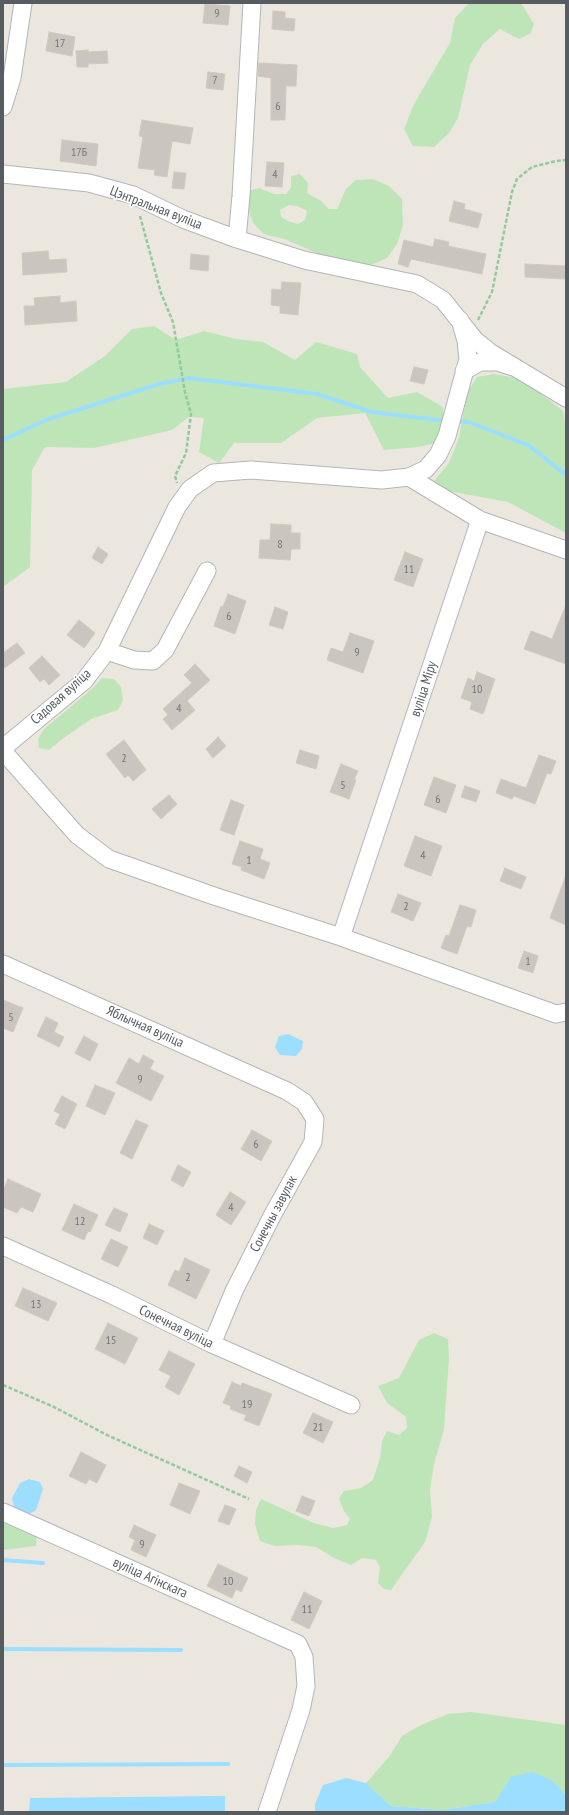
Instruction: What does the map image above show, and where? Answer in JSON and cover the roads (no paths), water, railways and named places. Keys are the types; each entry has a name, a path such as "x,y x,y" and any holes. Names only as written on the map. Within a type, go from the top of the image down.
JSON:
{"street":[{"path":"3,106 12,78 23,3"},
{"path":"237,239 241,196 252,3"},
{"name":"Цэнтральная вуліца","path":"3,174 88,183 133,196 183,218 237,239 304,260 417,284 443,300 474,339 491,353 516,368"},
{"name":"Цэнтральная вуліца","path":"409,477 426,469 438,455 447,436 468,359 466,341 460,320"},
{"path":"464,371 480,362 497,362 516,368 566,398"},
{"name":"Садовая вуліца","path":"3,749 84,681 107,651 182,500 190,489 213,473 251,470 382,480 409,477"},
{"path":"409,477 480,520 566,550"},
{"name":"вуліца Міру","path":"341,936 480,520"},
{"path":"107,651 134,660 153,662 165,650 207,571"},
{"path":"3,749 77,835 109,858 214,896 341,936 556,1014 566,1012"},
{"name":"Яблычная вуліца","path":"3,964 287,1091"},
{"name":"Сонечны завулак","path":"212,1344 234,1291 272,1216 314,1142 315,1119 304,1102 287,1091"},
{"name":"Сонечная вуліца","path":"3,1246 112,1295 212,1344 351,1405"},
{"name":"вуліца Агінскага","path":"3,1512 298,1644 304,1657 306,1686 301,1710 267,1812"}],"water":[{"path":"288,1034 303,1041 302,1049 296,1056 280,1055 275,1047 279,1036"},
{"path":"29,1479 40,1482 43,1489 36,1510 29,1514 14,1507 12,1498 20,1483"},
{"path":"532,1772 553,1781 566,1795 566,1812 315,1812 315,1804 323,1785 346,1778 366,1783 391,1806 442,1810 495,1802 511,1777"},
{"path":"225,1796 225,1812 29,1812 30,1798"}],"waterway":[{"path":"3,440 46,420 159,384 189,378 317,394 372,412 446,421"},
{"path":"455,421 469,422 528,445 566,475"},
{"path":"3,1560 43,1563"},
{"path":"3,1649 181,1650"},
{"path":"3,1765 228,1764"}]}
